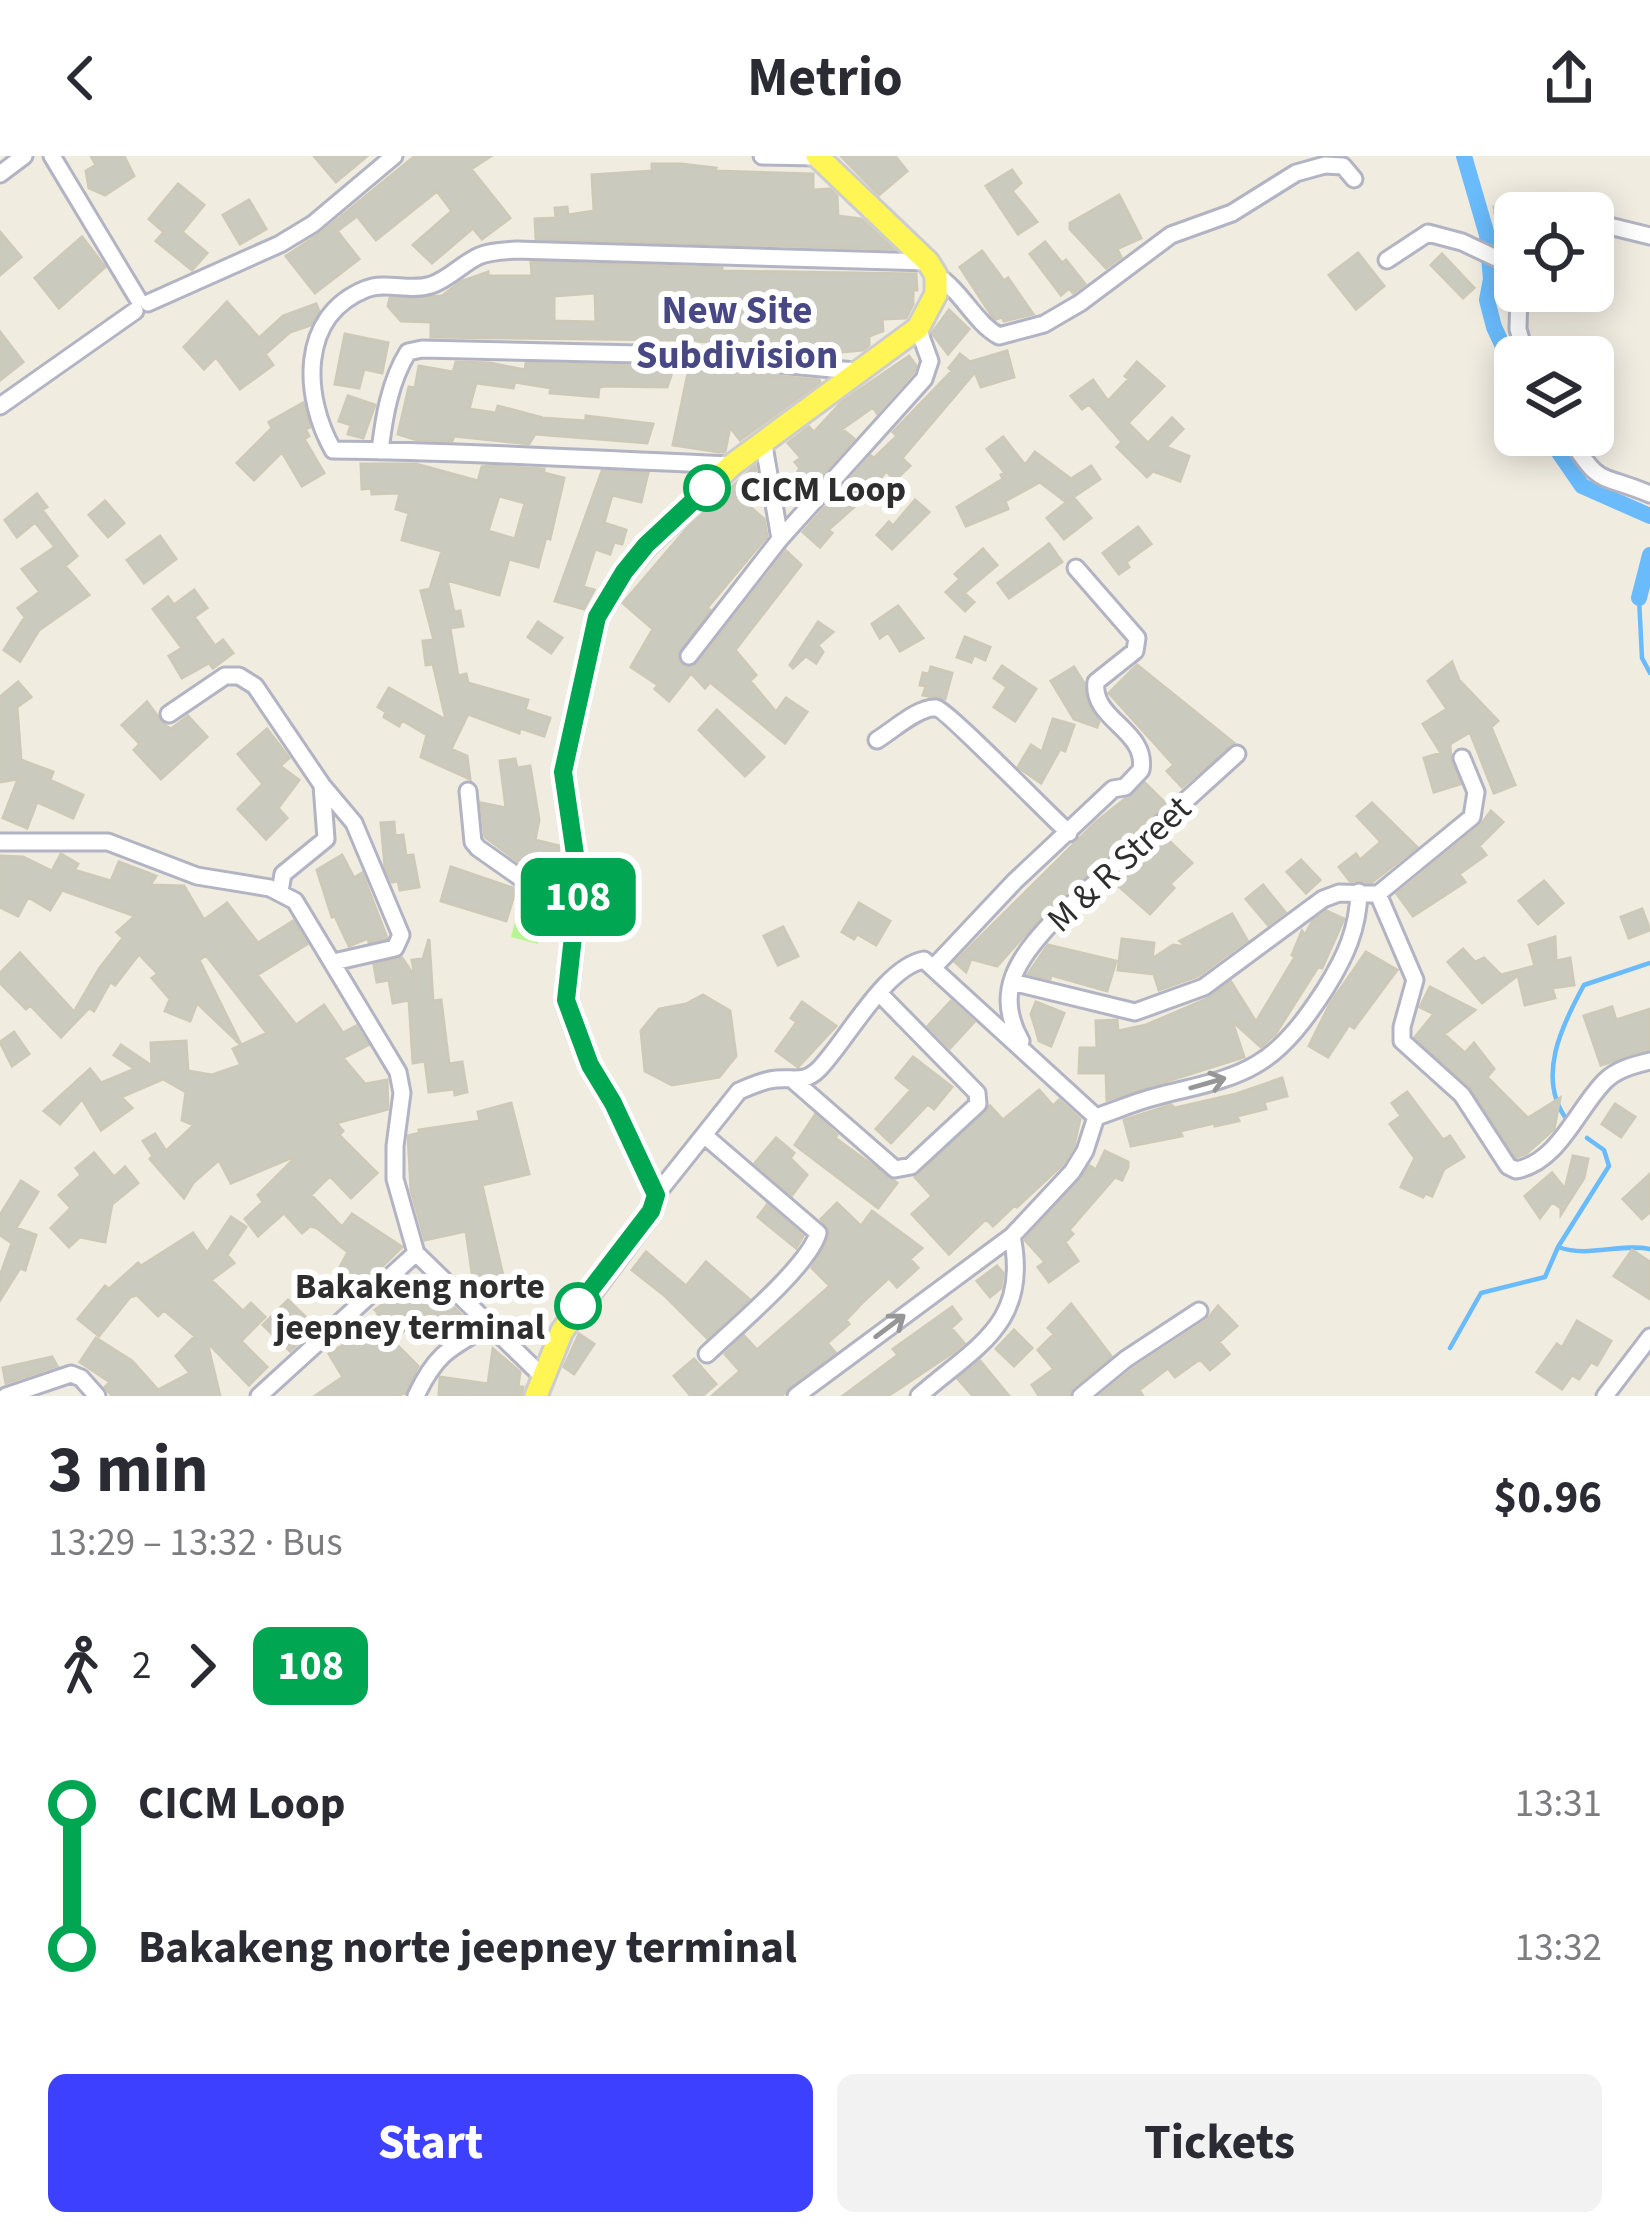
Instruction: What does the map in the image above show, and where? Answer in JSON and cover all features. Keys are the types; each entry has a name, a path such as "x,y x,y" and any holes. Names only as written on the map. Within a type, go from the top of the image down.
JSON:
{"main road":[{"path":"539,1387 562,1331 651,1211 656,1195 590,1065 566,1000 579,882 563,772 597,617 646,545 763,440 918,328 936,294 932,268 818,157"}],"street":[{"path":"0,174 24,156"},
{"path":"52,156 140,304"},
{"path":"0,406 140,304 280,244 313,224 394,156"},
{"path":"762,156 818,157"},
{"path":"732,465 525,453 333,450 310,395 313,356 324,326 344,301 370,287 430,286 482,254 516,250 932,268 958,291 986,329 999,336 1044,324 1171,235 1232,213 1296,173 1343,166 1354,178"},
{"path":"1614,227 1650,236"},
{"path":"1387,260 1428,233 1494,257"},
{"path":"689,656 780,539 924,379 930,361 918,328"},
{"path":"380,451 399,367 408,352 422,349 682,355 854,371"},
{"path":"763,440 780,539"},
{"path":"1581,456 1602,480 1650,494"},
{"path":"934,967 1113,789 1125,788 1142,770 1143,755 1100,706 1094,688 1138,645 1137,638 1076,568"},
{"path":"169,714 225,676 239,676 255,686 354,823 401,935 395,948 334,962"},
{"path":"878,740 928,709 938,708 955,719 1069,833"},
{"name":"M & R Street","path":"1012,982 1054,920 1237,754"},
{"path":"1029,1054 1008,1015 1012,982 1135,1012 1204,987 1323,899 1359,892 1378,894 1472,817 1476,792 1462,758"},
{"path":"280,891 283,874 326,839 322,784"},
{"path":"468,791 472,842 576,917"},
{"path":"0,842 108,842 197,876 280,891 295,901 402,1085 395,1179 416,1253 490,1324 539,1387"},
{"path":"1096,1117 1227,1077 1260,1063 1279,1047 1314,1006 1346,954 1355,929 1359,892"},
{"path":"1378,894 1413,969 1414,989 1402,1041 1462,1095 1508,1166 1516,1170 1535,1163 1607,1079 1650,1061"},
{"path":"794,1082 816,1073 902,967 924,960 1096,1117"},
{"path":"656,1195 739,1091 781,1078 794,1082 895,1169 911,1166 978,1104 977,1093 880,994"},
{"path":"796,1396 1012,1236 1072,1172 1096,1117"},
{"path":"704,1135 818,1233 788,1274 707,1354"},
{"path":"919,1396 992,1337 1019,1268 1012,1236"},
{"path":"264,1394 416,1253"},
{"path":"1082,1396 1126,1359 1199,1311"},
{"path":"416,1396 426,1370 441,1354 490,1324"},
{"path":"1605,1396 1650,1337"},
{"path":"6,1396 71,1374 97,1396"}],"green space":[{"path":"521,900 548,907 538,944 511,937"}],"building":[{"path":"91,156 124,156 134,176 105,195 89,188 86,171 96,165"},
{"path":"314,156 367,156 336,182"},
{"path":"415,156 491,156 471,169 510,218 482,239 473,228 432,263 413,245 452,211 437,191 376,240 357,216 337,231 359,259 315,293 286,256"},
{"path":"841,156 895,156 907,171 879,195"},
{"path":"652,164 813,174 813,190 830,189 837,196 838,216 861,219 893,249 536,239 535,219 556,218 555,208 567,207 568,215 594,211 592,175 652,171"},
{"path":"1012,170 1021,183 1012,191 1037,222 1018,234 986,186"},
{"path":"178,184 204,205 182,232 207,253 192,270 156,241 164,232 149,219"},
{"path":"1119,195 1141,238 1117,249 1121,257 1106,268 1070,229 1070,223"},
{"path":"249,200 266,229 240,244 223,215"},
{"path":"0,232 21,257 0,275"},
{"path":"82,237 105,267 59,308 35,278"},
{"path":"1045,242 1085,284 1073,293 1069,288 1061,295 1030,254"},
{"path":"982,251 1033,314 1004,321 992,316 960,267"},
{"path":"1358,253 1384,286 1356,309 1329,275"},
{"path":"1442,254 1474,288 1463,298 1431,265"},
{"path":"531,262 916,274 917,290 913,290 906,318 882,319 883,331 869,336 863,350 842,352 680,340 431,337 431,322 401,321 388,306 390,298 442,296 462,281 488,272 488,276 532,276","holes":["595,293 596,322 554,321 554,296"]},
{"path":"227,302 259,338 283,316 316,304 319,311 311,325 290,332 265,354 273,365 240,389 216,357 204,369 184,347"},
{"path":"949,310 969,329 948,354 932,333"},
{"path":"0,332 23,362 0,380"},
{"path":"345,334 388,343 382,373 364,369 359,388 335,384"},
{"path":"1007,351 1014,377 981,387 975,372 902,458 910,466 895,480 886,471 871,492 828,530 832,533 820,547 803,532 871,456 897,436 893,432 952,371 949,368 960,354 970,362"},
{"path":"909,356 916,366 913,373 877,413 873,407 842,429 854,439 797,502 784,493 800,468 795,462 801,458 788,443 809,427 814,432 842,402"},
{"path":"456,362 525,370 526,363 674,367 667,387 599,387 598,397 550,393 551,388 515,382 513,388 476,383 469,409 496,413 498,406 543,418 586,421 586,416 653,424 647,443 535,434 529,444 454,436 452,441 417,440 398,434 419,366 453,372"},
{"path":"1137,362 1164,386 1128,423 1148,443 1172,418 1183,429 1166,447 1189,456 1180,481 1153,471 1147,477 1117,447 1122,442 1089,404 1082,409 1071,396 1093,380 1108,401 1129,379 1125,376"},
{"path":"689,368 820,382 740,440 730,427 725,452 719,452 673,445"},
{"path":"348,396 375,405 363,438 348,434 351,425 339,421"},
{"path":"303,403 310,427 304,439 324,473 302,486 282,452 254,480 237,463 272,428 269,422"},
{"path":"1003,437 1025,465 1035,452 1071,479 1091,466 1100,479 1066,502 1040,482 1005,501 1008,509 966,526 957,507 1003,479 1005,473 987,449"},
{"path":"361,464 416,464 478,481 482,467 491,466 544,469 544,473 564,478 550,539 546,537 538,567 509,559 499,595 447,580 454,612 460,611 463,626 450,628 458,676 466,674 468,683 528,700 525,710 550,718 544,736 520,728 519,733 468,714 451,749 467,756 470,779 421,757 427,735 402,720 399,726 378,707 389,688 446,720 433,664 426,665 423,641 434,640 421,591 430,589 442,551 402,540 409,513 396,509 400,493 372,494 371,488 362,489","holes":["499,496 525,503 515,539 488,531"]},
{"path":"755,466 761,498 749,506 764,519 767,536 707,608 710,610 677,656 686,668 698,664 786,551 801,565 735,650 756,675 750,681 776,712 786,698 807,712 785,743 710,682 705,688 691,673 669,701 655,689 658,685 631,667 653,629 623,603 688,527"},
{"path":"602,471 648,473 641,502 612,495 604,523 626,530 622,544 614,542 610,554 595,549 583,587 594,590 584,609 555,601"},
{"path":"37,494 47,507 42,510 77,556 65,566 89,595 39,630 20,661 4,650 25,617 18,608 40,592 22,569 55,547 35,522 17,537 5,520"},
{"path":"1073,497 1091,518 1064,539 1047,518"},
{"path":"915,500 929,512 892,549 877,535 889,522 893,526"},
{"path":"105,501 124,523 108,537 89,515"},
{"path":"1138,527 1151,544 1126,562 1129,567 1119,574 1103,553"},
{"path":"160,536 176,559 144,583 127,560"},
{"path":"1049,544 1062,562 1009,598 998,583"},
{"path":"983,549 997,565 964,593 974,602 965,611 946,592 960,579 955,574"},
{"path":"194,590 207,608 194,617 215,646 223,640 233,653 213,668 209,663 182,678 169,656 182,648 153,609 168,597 174,605"},
{"path":"898,606 923,638 900,651 888,632 880,638 872,624"},
{"path":"538,622 562,638 551,653 528,637"},
{"path":"818,622 833,632 818,645 823,652 816,663 806,656 793,668 790,665"},
{"path":"965,637 990,647 985,660 974,655 971,662 957,657"},
{"path":"1452,662 1459,680 1498,721 1491,727 1515,785 1494,793 1470,732 1450,744 1460,784 1434,792 1424,758 1441,753 1423,724 1447,709 1428,681"},
{"path":"1137,665 1234,743 1182,787 1167,771 1174,765 1109,693"},
{"path":"1002,666 1036,689 1015,721 994,707 1007,687 994,678"},
{"path":"931,667 952,673 945,699 923,695 923,673 929,674"},
{"path":"1074,667 1099,722 1097,727 1074,719 1051,681"},
{"path":"18,682 31,697 17,707 21,760 53,772 50,780 83,795 73,818 37,802 27,828 3,818 18,779 0,782 0,697"},
{"path":"147,702 171,729 188,716 207,737 161,779 134,750 140,744 122,725"},
{"path":"717,710 764,757 745,776 699,730"},
{"path":"1053,719 1074,725 1065,751 1060,749 1041,783 1018,767 1031,745 1042,752"},
{"path":"267,729 289,758 280,766 299,780 278,808 287,818 266,839 238,809 263,784 238,754"},
{"path":"515,759 517,768 530,766 539,820 535,840 559,846 554,887 534,873 536,867 519,862 485,837 481,803 506,808 500,761"},
{"path":"1145,783 1165,803 1046,911 997,966 971,959 966,972 955,962 1096,822"},
{"path":"1372,803 1417,847 1372,882 1350,881 1339,867 1356,854 1360,860 1381,842 1357,816"},
{"path":"1491,811 1503,822 1479,846 1486,855 1459,874 1465,882 1413,916 1397,894 1480,826"},
{"path":"394,822 395,836 403,835 406,856 413,855 419,887 400,890 385,867 381,823"},
{"path":"1164,836 1192,863 1170,884 1174,888 1150,914 1114,882"},
{"path":"61,854 78,864 74,870 111,881 119,862 156,876 150,885 184,886 204,920 227,903 258,943 293,921 307,944 257,975 296,1025 324,1005 343,1033 356,1026 368,1045 343,1058 365,1084 387,1080 388,1109 336,1123 343,1131 339,1135 377,1173 351,1198 330,1176 311,1195 342,1227 352,1214 402,1247 364,1284 339,1269 348,1252 317,1228 310,1226 302,1233 284,1213 258,1236 245,1219 263,1202 258,1195 298,1155 231,1183 219,1160 184,1198 150,1159 153,1156 143,1141 155,1134 166,1151 194,1125 182,1120 186,1092 163,1079 121,1097 132,1108 101,1130 82,1099 60,1124 44,1111 90,1069 101,1083 135,1069 114,1055 121,1045 152,1066 151,1043 186,1041 188,1071 212,1075 241,1065 233,1049 267,1033 206,955 199,960 241,1045 197,1003 190,1021 165,1011 170,999 152,978 158,974 139,954 115,985 110,982 94,1011 89,1008 61,1037 30,1005 26,1009 0,983 0,973 20,953 74,1012 123,938 117,932 135,916 62,890 50,910 28,897 18,916 0,907 0,856 23,857 52,871"},
{"path":"342,855 354,878 362,873 387,938 369,942 368,938 349,946 332,917 317,870"},
{"path":"1301,860 1320,880 1306,893 1287,872"},
{"path":"451,867 516,889 506,921 441,901"},
{"path":"1544,881 1563,903 1538,924 1519,901"},
{"path":"1263,885 1285,912 1268,925 1246,899"},
{"path":"859,903 890,921 876,945 842,932"},
{"path":"1642,909 1650,930 1629,938 1621,917"},
{"path":"1327,911 1344,919 1322,968 1318,967 1276,1033 1261,1047 1232,1021 1244,1057 1107,1100 1106,1073 1079,1073 1080,1048 1097,1048 1096,1021 1117,1020 1118,1031 1146,1025 1209,998 1231,982 1256,1022 1295,957 1302,931 1305,935 1312,922"},
{"path":"1232,914 1247,940 1198,976 1159,990 1154,974 1118,970 1122,939 1154,943 1152,959 1173,945 1187,947 1180,941"},
{"path":"783,927 798,956 778,965 764,936"},
{"path":"1555,937 1556,961 1570,958 1574,985 1552,988 1555,998 1525,1005 1518,975 1482,1003 1448,962 1463,949 1475,962 1484,958 1501,975 1535,966 1529,945"},
{"path":"429,939 433,1001 441,1000 449,1064 462,1062 467,1092 455,1095 454,1089 429,1092 425,1061 413,1063 409,1000 393,1003 389,980 377,982 374,965 402,958 415,977 412,960 423,959"},
{"path":"1048,945 1116,961 1107,991 1051,975 1050,979 1028,974"},
{"path":"1366,952 1397,970 1328,1057 1309,1046 1330,1004"},
{"path":"1430,987 1475,1010 1444,1034 1465,1053 1474,1043 1494,1069 1487,1077 1528,1118 1560,1098 1554,1129 1526,1154 1516,1157 1470,1087 1415,1037 1434,1014 1420,1007"},
{"path":"703,995 730,1011 736,1056 719,1077 672,1085 645,1071 641,1031 659,1009"},
{"path":"951,1001 974,1022 950,1048 928,1026"},
{"path":"802,1002 836,1026 798,1067 776,1051 797,1022 791,1018"},
{"path":"1036,1002 1064,1013 1051,1046 1039,1041 1031,1014"},
{"path":"1612,1007 1616,1020 1650,1009 1650,1049 1601,1065 1584,1016"},
{"path":"14,1032 29,1054 12,1066 0,1042"},
{"path":"913,1057 952,1087 934,1109 928,1104 891,1143 876,1129 911,1090 896,1078"},
{"path":"1282,1078 1287,1096 1264,1102 1266,1109 1237,1116 1239,1121 1131,1146 1124,1120 1171,1105 1175,1108 1236,1094"},
{"path":"1039,1090 1053,1106 1059,1100 1080,1119 1074,1146 1062,1165 1017,1207 993,1226 986,1219 949,1254 912,1214 932,1196 915,1177 990,1106 1003,1120"},
{"path":"1407,1092 1443,1140 1450,1136 1464,1157 1444,1169 1432,1196 1401,1187 1415,1158 1390,1124 1401,1116 1392,1103"},
{"path":"511,1103 529,1174 482,1185 504,1280 474,1286 466,1231 425,1240 411,1190 408,1136 419,1130 480,1121 478,1112"},
{"path":"1615,1104 1635,1117 1621,1137 1602,1124"},
{"path":"815,1115 835,1138 897,1183 878,1208 795,1145"},
{"path":"776,1138 794,1153 790,1158 807,1175 792,1195 755,1163"},
{"path":"1105,1151 1128,1162 1128,1167 1122,1180 1115,1177 1069,1230 1073,1234 1065,1242 1078,1261 1049,1282 1038,1267 1045,1262 1025,1240 1090,1166 1096,1170"},
{"path":"94,1153 114,1177 125,1167 138,1183 112,1204 105,1242 80,1237 69,1247 51,1228 71,1208 59,1195 81,1175 76,1168"},
{"path":"1573,1156 1588,1159 1584,1178 1561,1214 1552,1202 1540,1218 1525,1196 1552,1173 1565,1189"},
{"path":"1650,1174 1650,1212 1642,1219 1623,1199"},
{"path":"21,1181 38,1192 16,1228 36,1235 25,1270 20,1268 0,1300 0,1276 12,1243 0,1235 0,1215"},
{"path":"837,1203 861,1226 872,1211 922,1248 910,1259 918,1268 897,1287 889,1278 863,1302 846,1320 849,1324 827,1343 835,1352 781,1396 712,1396 740,1371 725,1354 744,1336 757,1350 830,1286 812,1268 829,1237 821,1219"},
{"path":"767,1205 803,1236 796,1248 758,1217"},
{"path":"231,1217 246,1227 227,1255 234,1263 211,1280 243,1311 251,1303 265,1317 241,1341 267,1367 249,1385 207,1342 220,1396 112,1396 105,1387 110,1382 80,1362 96,1338 132,1361 158,1390 190,1373 176,1356 195,1336 164,1310 158,1316 137,1295 130,1297 99,1336 78,1319 105,1286 109,1289 138,1263 141,1266 193,1233 207,1253"},
{"path":"1632,1250 1650,1262 1650,1299 1614,1276"},
{"path":"646,1252 686,1286 706,1262 749,1299 707,1338 632,1270"},
{"path":"997,1266 1003,1273 1001,1288 990,1297 977,1281"},
{"path":"426,1281 440,1300 444,1297 469,1323 440,1340 428,1312 392,1340 418,1366 405,1393 315,1396 343,1377 329,1354 353,1339 379,1314 375,1310 390,1299 394,1304"},
{"path":"288,1300 316,1327 290,1351 263,1325"},
{"path":"1071,1304 1111,1356 1073,1387 1069,1396 1039,1396 1032,1385 1054,1369 1038,1350 1054,1334 1048,1328"},
{"path":"1218,1306 1237,1326 1219,1342 1229,1354 1210,1370 1200,1359 1175,1377 1168,1368 1139,1390 1143,1396 1100,1396 1206,1321"},
{"path":"952,1307 961,1319 951,1328 964,1343 952,1353 888,1396 843,1396 898,1355 893,1349"},
{"path":"1577,1321 1611,1341 1597,1365 1591,1362 1579,1379 1572,1375 1562,1389 1537,1372 1557,1344 1562,1348"},
{"path":"1014,1330 1032,1348 1014,1366 996,1349"},
{"path":"579,1334 594,1344 574,1374 564,1367"},
{"path":"493,1349 520,1372 521,1396 439,1395 440,1377 488,1384"},
{"path":"52,1357 57,1366 6,1383 3,1368"},
{"path":"694,1359 716,1384 702,1396 691,1396 674,1376"},
{"path":"980,1361 1009,1396 973,1396 958,1379"}],"waterway":[{"path":"1464,156 1487,235 1491,279 1487,300 1498,336"},
{"path":"1561,456 1582,486 1650,516"},
{"path":"1639,598 1650,555"},
{"path":"1639,598 1642,658 1650,673"},
{"path":"1568,1121 1553,1088 1555,1052 1584,985 1650,963"},
{"path":"1450,1348 1481,1293 1545,1277 1558,1247 1609,1166 1604,1150 1587,1138"},
{"path":"1558,1247 1650,1249"}],"bus line":[{"name":"108","path":"578,1306 651,1211 656,1195 590,1065 566,1000 579,882 563,772 597,617 646,545 707,488"}],"place":[{"name":"CICM Loop","path":"707,488"},
{"name":"Bakakeng norte jeepney terminal","path":"578,1306"}],"district":[{"name":"New Site Subdivision","path":"737,332"}]}
